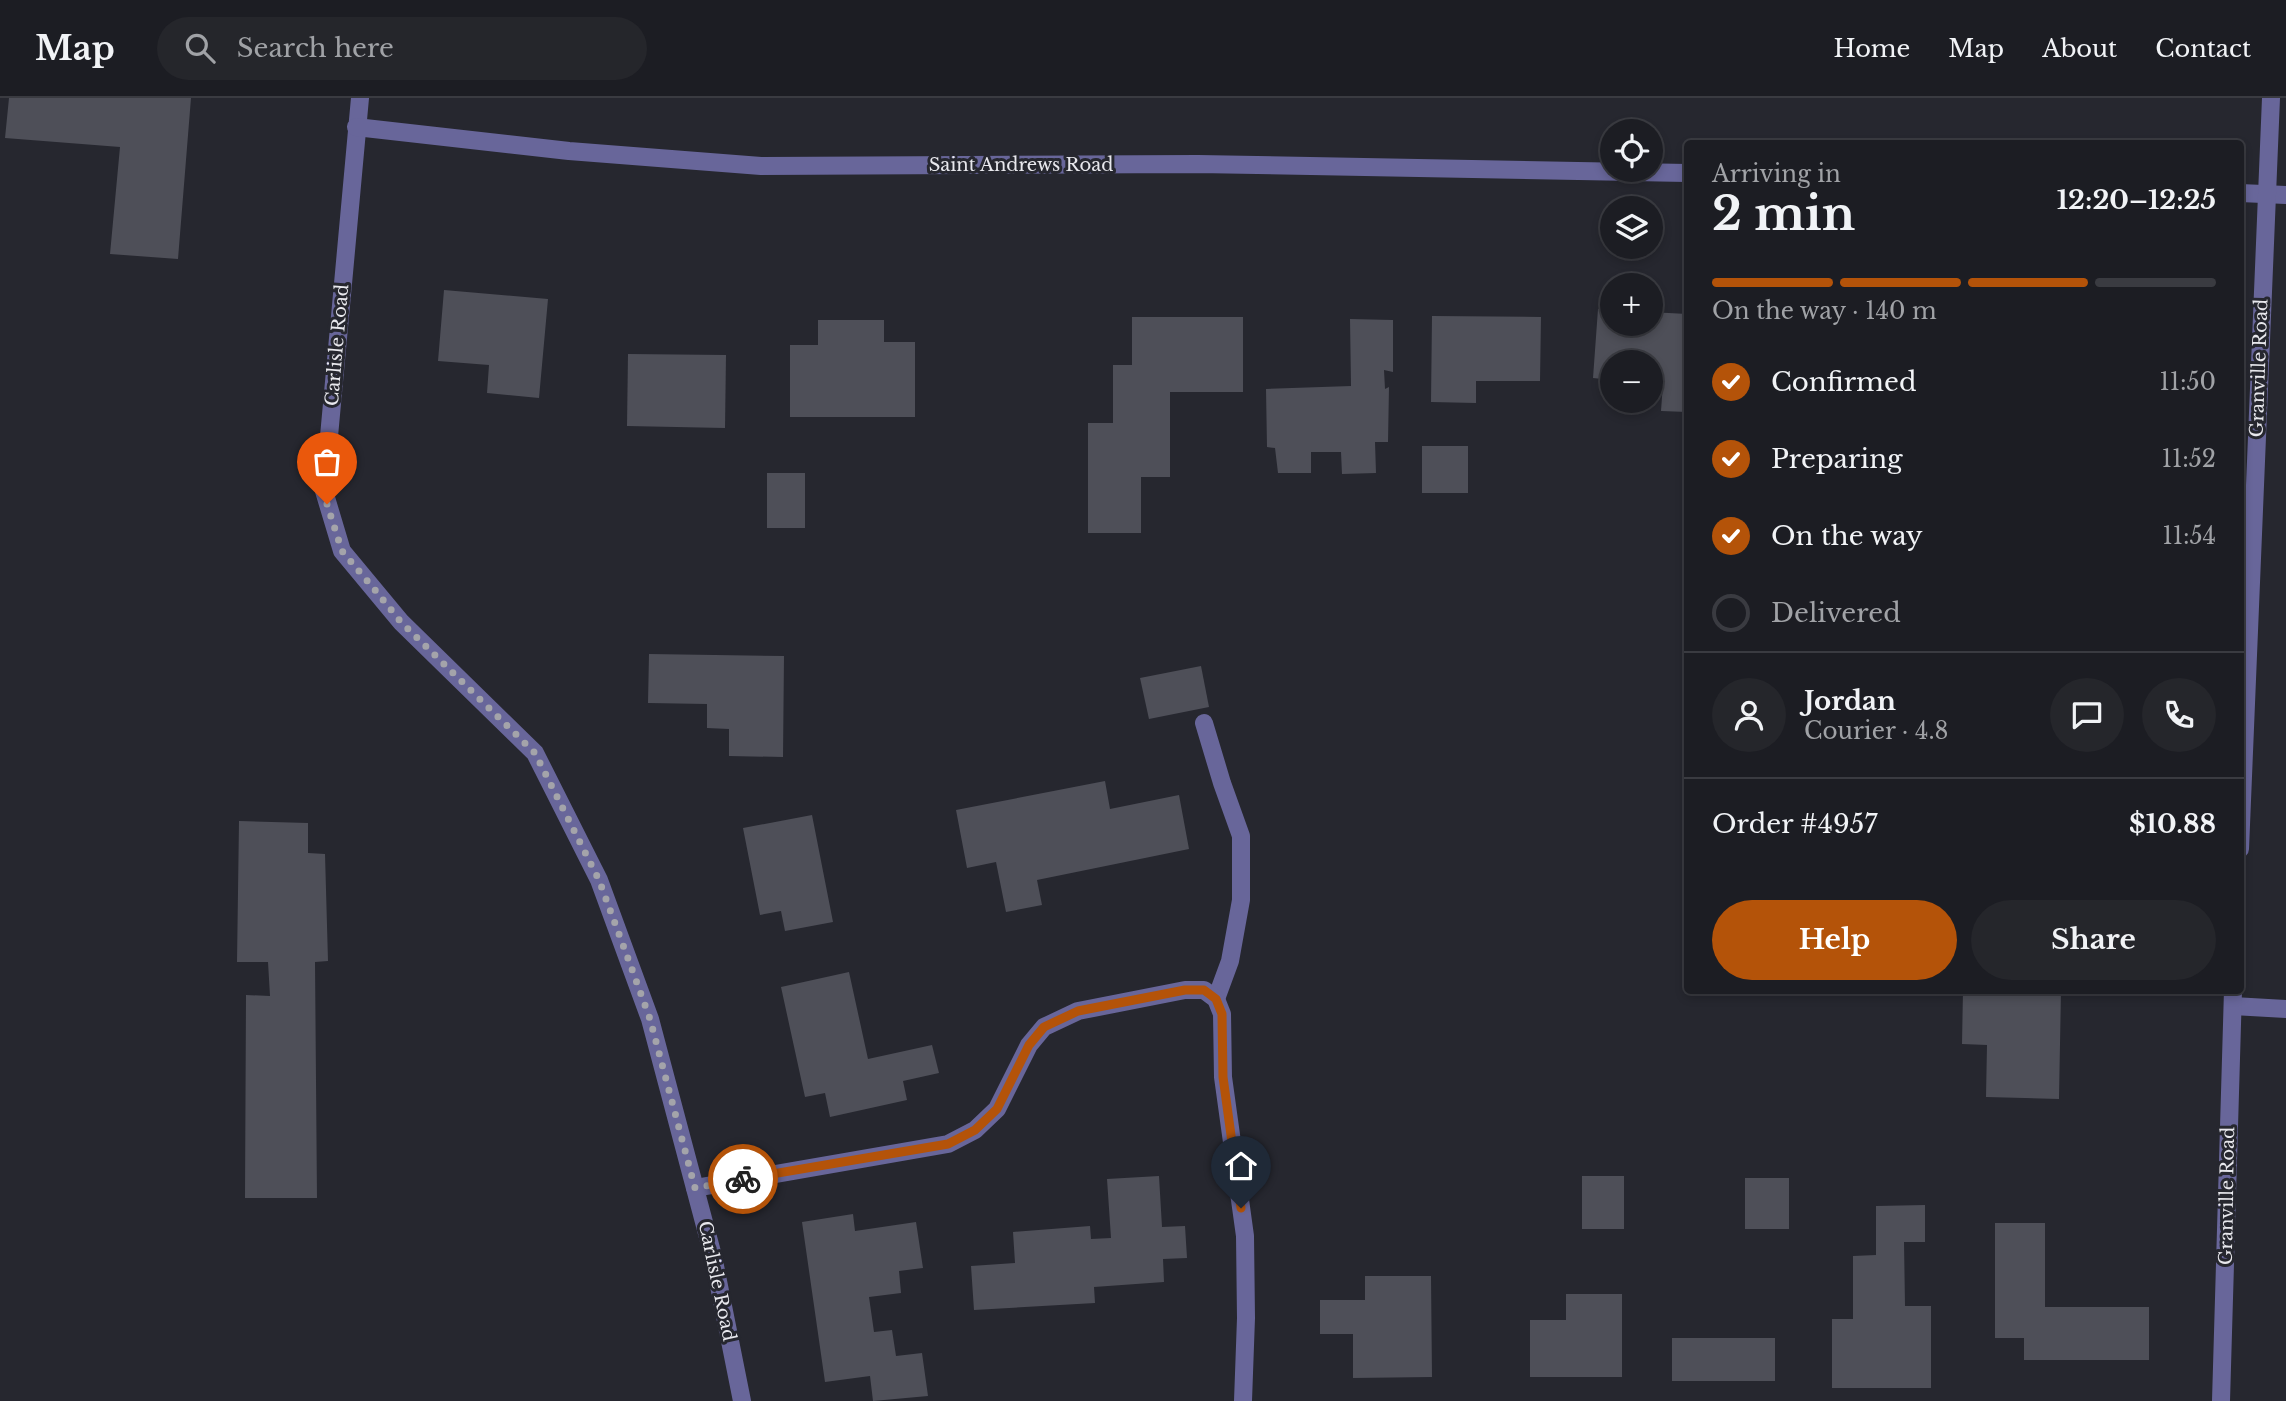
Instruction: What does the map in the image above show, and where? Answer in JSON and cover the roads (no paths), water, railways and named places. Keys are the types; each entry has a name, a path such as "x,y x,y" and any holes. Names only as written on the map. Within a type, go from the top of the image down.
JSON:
{"street":[{"name":"Carlisle Road","path":"360,98 324,491 342,551 401,622 535,753 599,880 645,1006 695,1188 713,1256 742,1401"},
{"name":"Granville Road","path":"2244,748 2272,98"},
{"name":"Saint Andrews Road","path":"356,127 569,152 761,166 1198,164 1684,173"},
{"path":"2244,193 2286,195"},
{"path":"1204,723 1241,836 1241,900 1230,961 1216,999"},
{"path":"695,1188 948,1144 975,1130 997,1109 1029,1045 1044,1027 1078,1011 1185,990 1204,990 1216,999 1222,1014 1223,1077 1245,1236 1243,1401"},
{"name":"Granville Road","path":"2221,1401 2233,998"},
{"path":"2233,998 2286,1009"}]}
